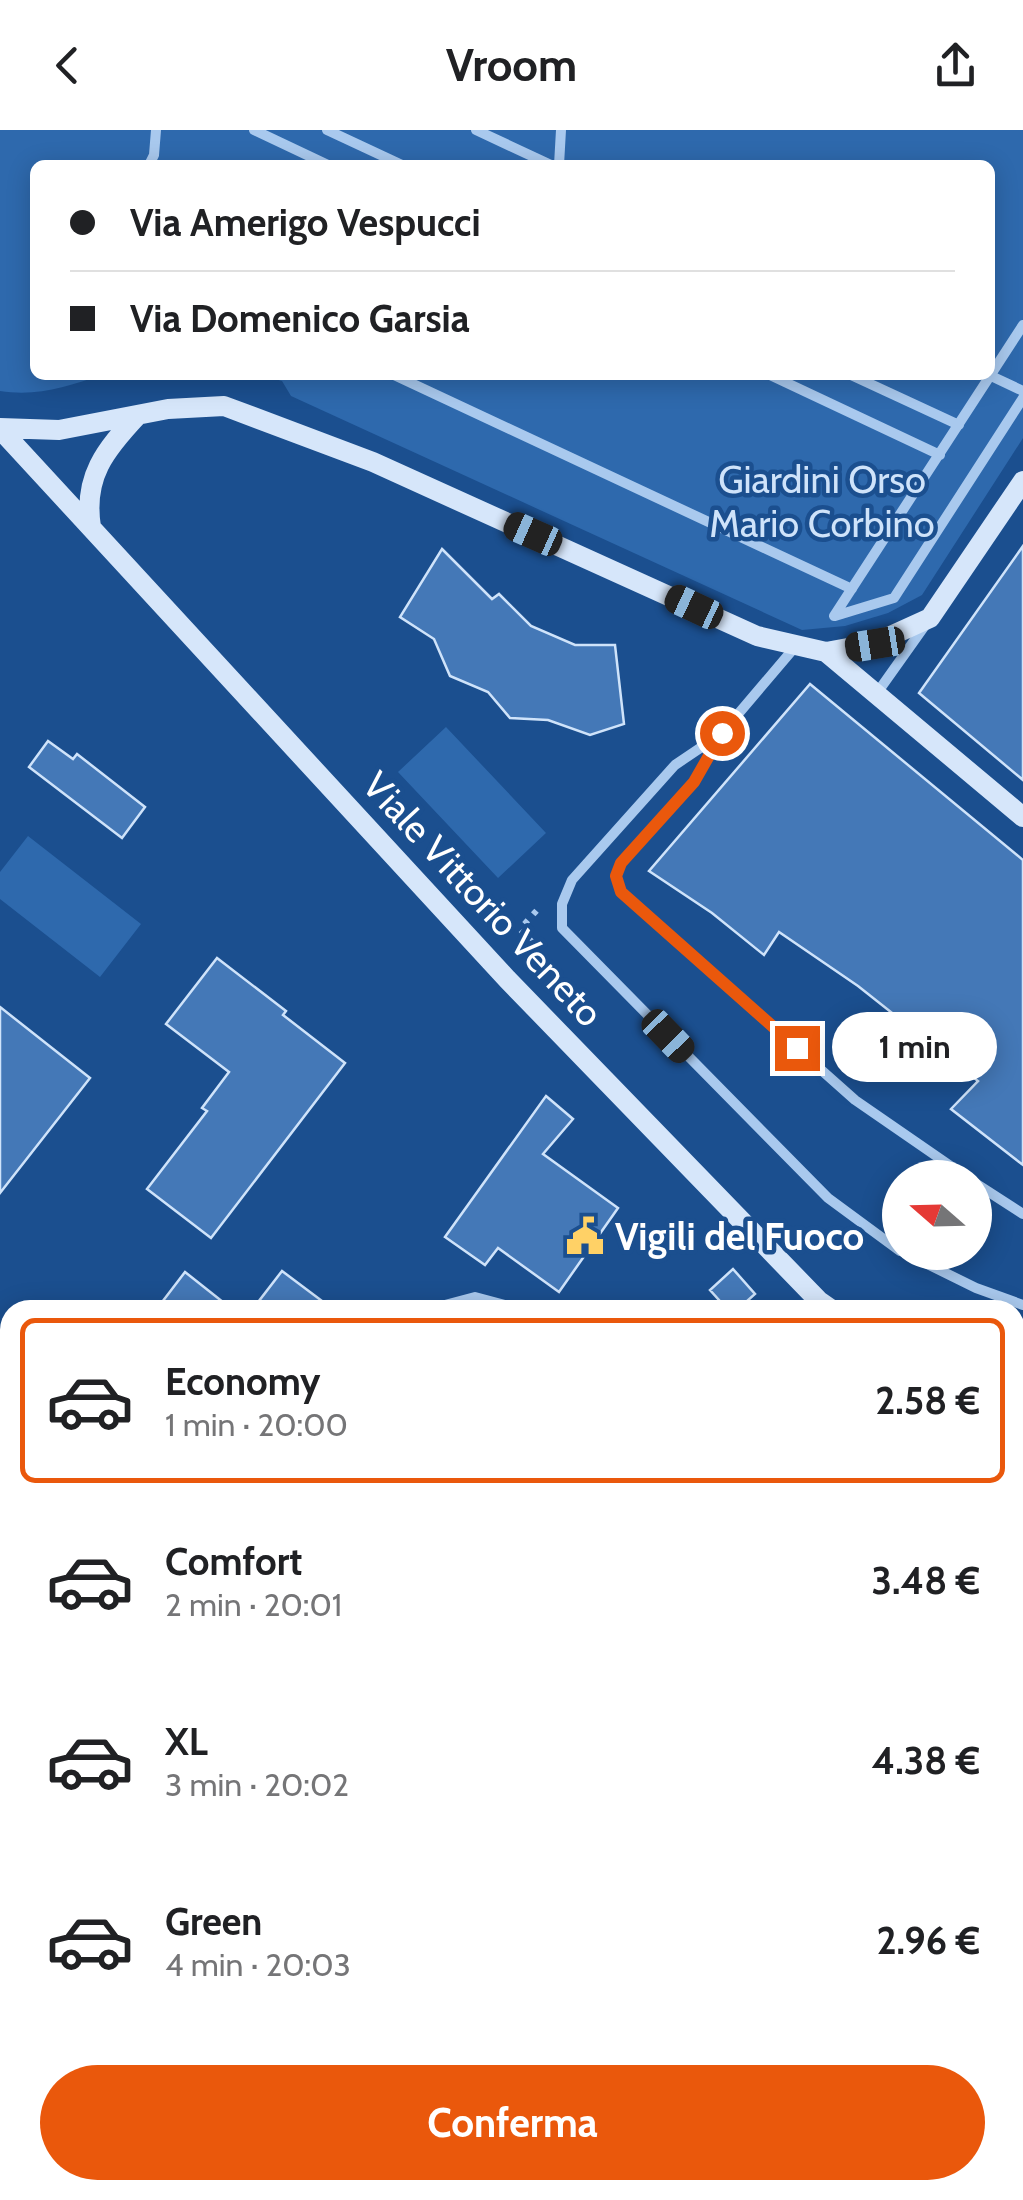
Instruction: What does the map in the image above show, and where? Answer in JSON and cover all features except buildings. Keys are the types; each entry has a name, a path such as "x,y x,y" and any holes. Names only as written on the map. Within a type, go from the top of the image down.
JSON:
{"main road":[{"path":"0,428 59,430 138,414 224,406 373,462 758,636 826,652 875,644 930,618 1023,482"},
{"path":"91,527 88,504 99,462 138,414"},
{"name":"Viale Vittorio Veneto","path":"0,428 507,980 818,1300"},
{"path":"826,652 1023,817"}],"street":[{"path":"151,160 156,130"},
{"path":"254,130 317,160"},
{"path":"327,130 391,160"},
{"path":"476,130 540,160"},
{"path":"560,160 561,130"},
{"path":"995,368 1023,325"},
{"path":"987,380 834,616 894,598 1023,395 995,379"},
{"path":"405,380 852,589"},
{"path":"781,380 940,455"},
{"path":"863,380 959,425"},
{"path":"877,693 930,618"},
{"path":"795,647 722,733 694,782 621,863 616,876 621,892 856,1100 942,1160"},
{"path":"722,733 675,764 572,880 562,904 562,928 828,1198 882,1237"},
{"path":"992,1193 1023,1214"},
{"path":"939,1270 1007,1300"}],"path":[{"path":"524,926 520,929 539,950"}],"green space":[{"name":"Giardini Orso Mario Corbino","path":"0,130 1023,130 1023,438 922,595 888,613 845,626 802,630 291,396 278,380 995,380 995,160 30,160 30,380 85,380 27,393 0,391"},
{"path":"446,727 546,833 498,878 398,772"},
{"path":"28,836 141,924 100,977 0,899 0,872"}],"place":[{"name":"Vigili del Fuoco","path":"585,1236"}],"route":[{"path":"722,733 694,782 621,863 616,876 621,892 797,1048"}]}
